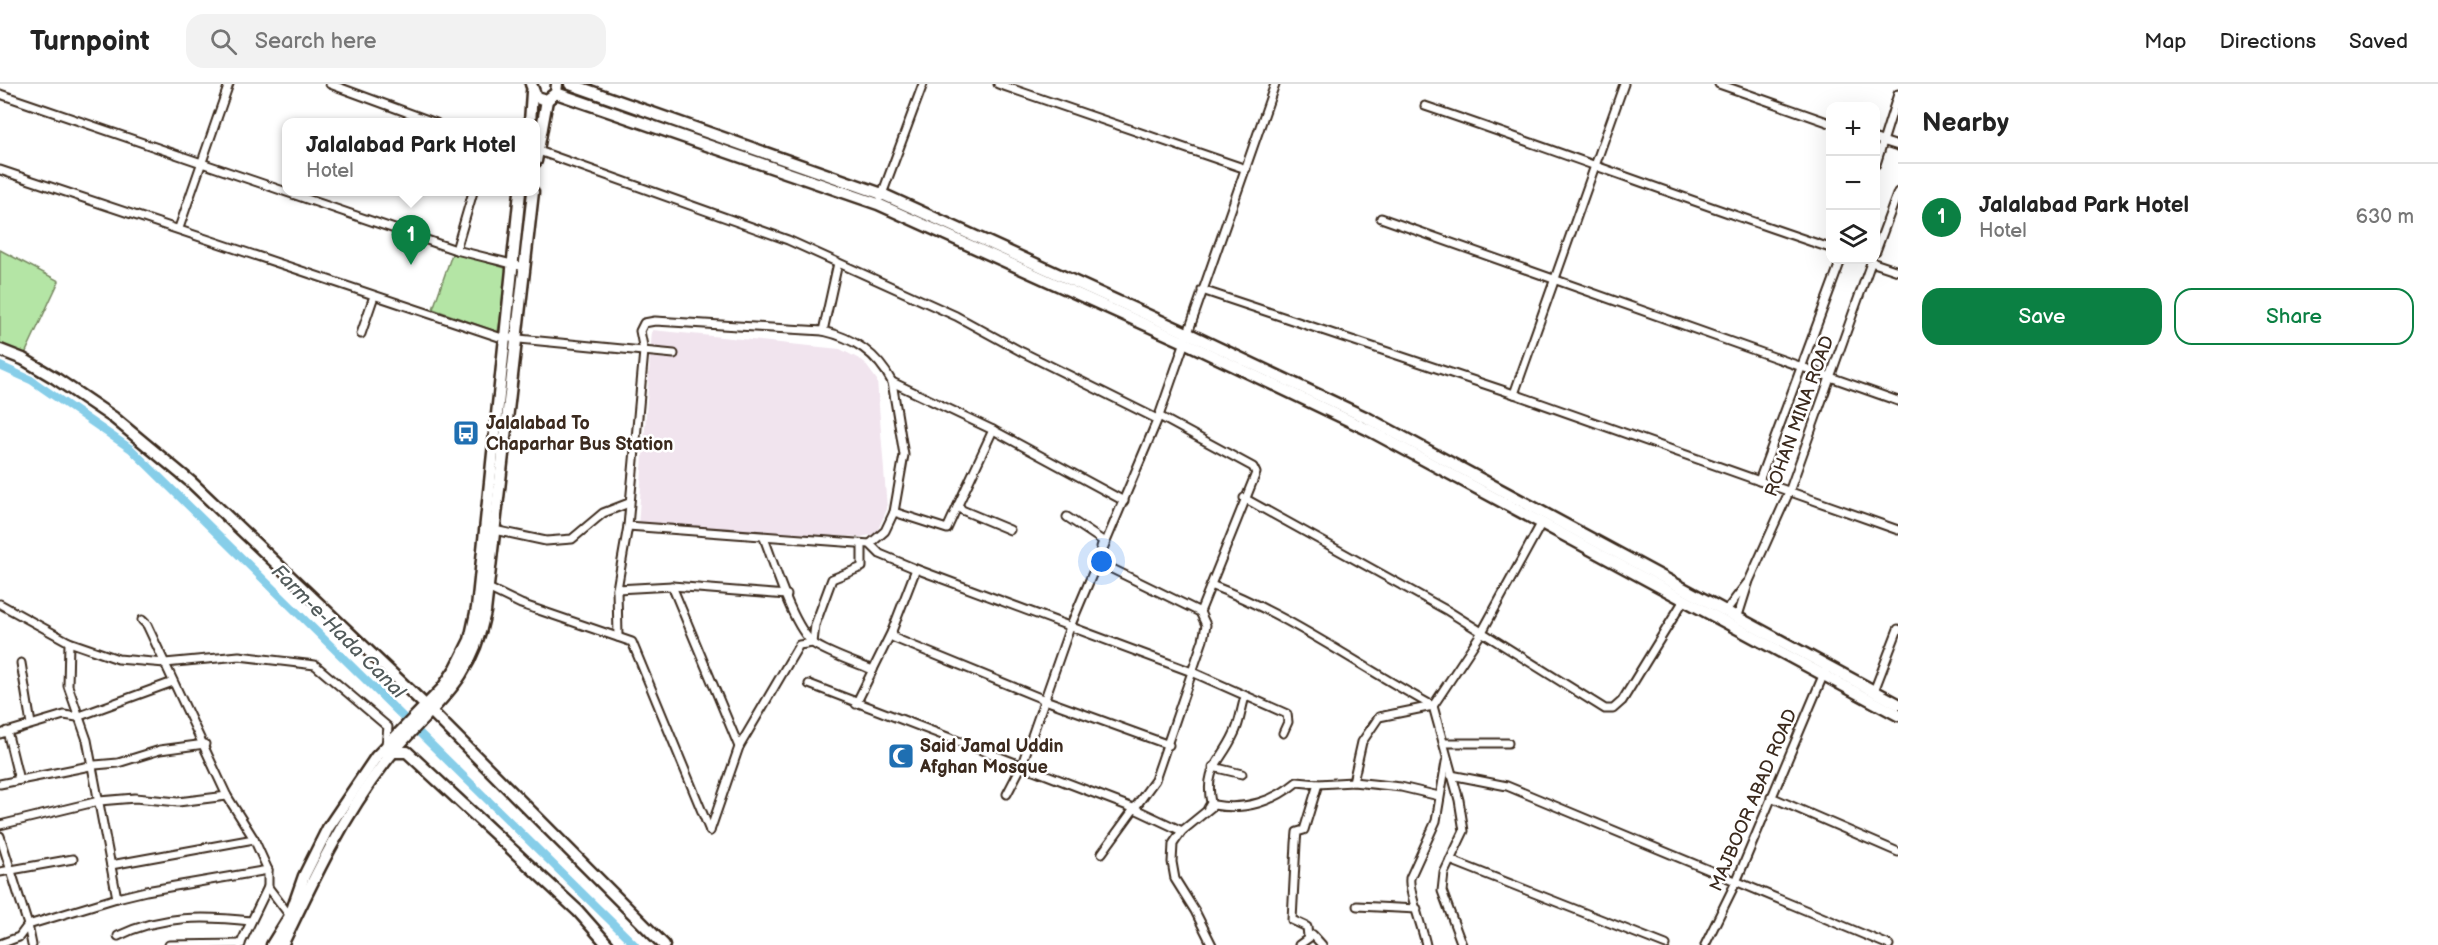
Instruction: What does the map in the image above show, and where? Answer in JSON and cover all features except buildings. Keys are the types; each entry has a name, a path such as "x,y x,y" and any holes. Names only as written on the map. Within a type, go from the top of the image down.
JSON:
{"street":[{"path":"179,228 229,84"},
{"path":"330,84 422,118"},
{"path":"570,84 584,86 880,199 1369,419 1684,600 1724,616"},
{"path":"880,199 923,84"},
{"path":"998,84 1246,169"},
{"path":"1096,561 1124,501 1158,417 1275,84"},
{"path":"1514,394 1624,84"},
{"path":"1719,84 1826,122"},
{"path":"529,87 541,100 553,92"},
{"path":"529,87 530,118"},
{"path":"553,92 880,199"},
{"path":"540,139 553,92"},
{"path":"0,94 282,191"},
{"path":"1878,156 1898,94"},
{"path":"1425,106 1826,247"},
{"path":"1880,141 1898,146"},
{"path":"540,155 788,240 956,316 1022,352 1158,417 1253,467 1256,473 1200,612"},
{"path":"0,170 503,337 674,354"},
{"path":"1880,238 1898,192"},
{"path":"297,196 456,250 524,267"},
{"path":"456,250 472,196"},
{"path":"272,945 290,916 304,876 328,828 380,760 425,712 456,668 470,640 477,608 503,337 520,196"},
{"path":"425,712 449,694 472,657 480,636 488,588 532,196"},
{"path":"1381,218 1898,401"},
{"path":"822,331 838,263"},
{"path":"1759,481 1839,264"},
{"name":"ROHAN MINA ROAD","path":"1736,622 1749,581 1789,492 1871,264"},
{"path":"1880,264 1898,271"},
{"path":"1202,290 1514,394 1898,530"},
{"path":"360,334 374,296"},
{"path":"618,637 617,589 628,526 644,351 640,331 644,323 650,321 822,331 852,340 871,352 892,382 904,455 894,512 885,531 866,544 862,567 832,579 815,625 813,643"},
{"path":"0,350 23,359 114,418 174,468 664,945"},
{"path":"892,382 993,430 1124,501"},
{"path":"894,512 947,529 993,430"},
{"path":"1244,498 1482,632 1600,707 1609,710 1622,701 1684,600"},
{"path":"494,530 546,541 572,539 603,513 629,503"},
{"path":"958,505 962,510 1010,530"},
{"path":"1007,794 1021,767 1103,541 1067,517"},
{"path":"1544,518 1826,671 1898,715"},
{"path":"1353,782 1362,742 1379,717 1433,706 1482,632 1544,518"},
{"path":"628,526 866,544 880,554 916,569 1192,672 1287,714 1288,722 1283,733"},
{"path":"764,538 790,608 813,643"},
{"path":"1096,561 1200,612 1206,625 1169,745 1155,780 1102,853"},
{"path":"856,704 892,631 916,569"},
{"name":"ROHAN MINA ROAD","path":"1724,616 1749,581"},
{"path":"1211,585 1316,636 1371,672 1433,706 1444,744 1446,760 1459,800 1464,831 1444,873 1442,891 1462,945"},
{"path":"617,589 672,586 787,595"},
{"path":"672,586 739,747"},
{"path":"488,588 520,604 632,642 710,831 739,747 799,645 813,643 873,670"},
{"path":"0,604 69,642 118,659 165,663 239,656 315,665 388,727 393,745 406,752 578,911 608,945"},
{"path":"142,620 147,625 172,682 205,744 227,796 254,839 268,870 268,887 240,945 169,945"},
{"path":"1875,691 1898,630"},
{"path":"892,631 894,638 1045,700 1169,745"},
{"path":"69,642 68,686 87,740 90,766 99,801 117,898"},
{"path":"21,663 31,724"},
{"path":"1826,671 1875,691 1898,704"},
{"name":"MAJBOOR ABAD ROAD","path":"1705,945 1736,882 1826,671"},
{"path":"18,780 4,733 64,715 77,717 172,682"},
{"path":"809,684 856,704 1133,808 1182,831"},
{"path":"1203,816 1211,803 1208,788 1213,767 1234,734 1245,697"},
{"path":"1444,744 1508,743"},
{"path":"0,784 90,766 118,763 160,750 205,744"},
{"path":"282,945 337,833 380,760"},
{"path":"1426,945 1417,909 1408,886 1436,821 1446,760"},
{"path":"1213,767 1242,774"},
{"path":"1451,775 1507,786 1889,945"},
{"path":"1212,945 1196,911 1175,879 1173,844 1182,831 1214,805 1224,807 1268,801 1297,782 1318,784 1353,782 1401,787 1439,796"},
{"path":"1308,937 1307,927 1292,920 1296,843 1297,832 1304,830 1308,822 1318,784"},
{"path":"0,825 99,801 135,798 178,802 227,796"},
{"path":"1771,797 1898,852"},
{"path":"0,836 32,945"},
{"path":"111,865 254,839"},
{"path":"0,872 73,859"},
{"path":"1450,860 1666,945"},
{"path":"0,944 19,937 28,925 117,898 268,870"},
{"path":"268,887 290,916"},
{"path":"1357,906 1417,909"},
{"path":"118,936 141,924 204,916 251,921"},
{"path":"1299,945 1313,935 1322,945"}],"shaded area":[{"path":"652,330 840,349 863,361 877,380 887,509 876,534 861,537 638,527"}],"green space":[{"path":"0,250 59,281 24,356 0,347"},
{"path":"453,251 508,269 498,332 433,309"}],"waterway":[{"name":"Farm-e-Hada Canal","path":"0,366 31,380 131,449 635,945"}],"place":[{"name":"Jalalabad Park Hotel","path":"411,265"},
{"name":"Jalalabad To Chaparhar Bus Station","path":"466,433"},
{"name":"Said Jamal Uddin Afghan Mosque","path":"901,756"}]}
